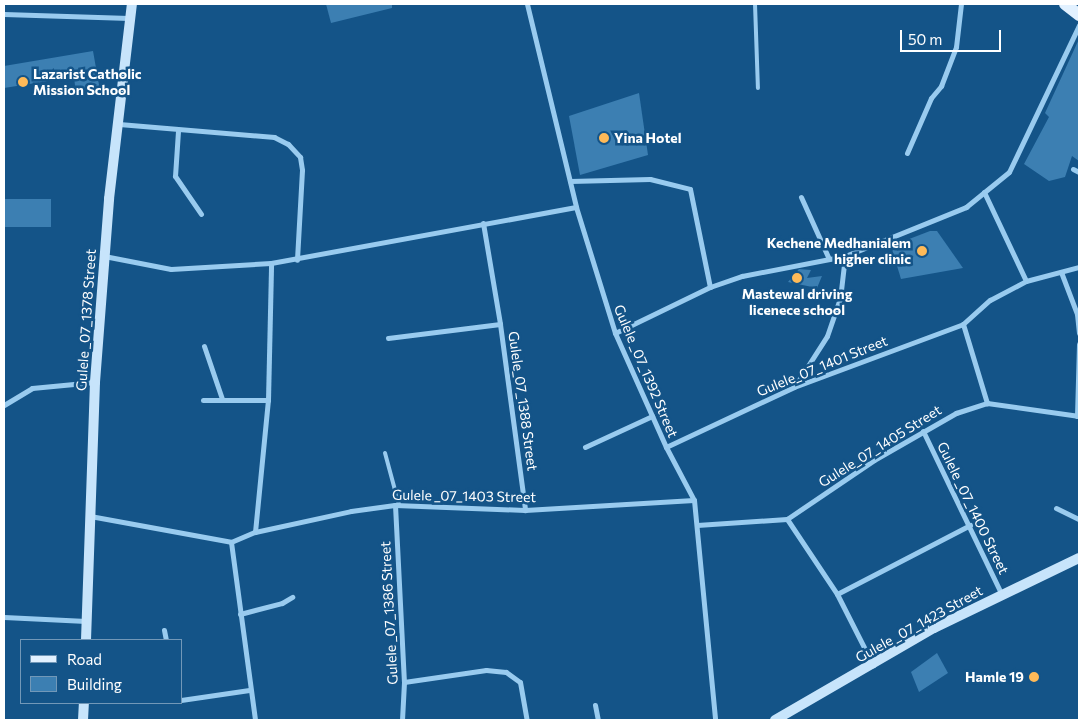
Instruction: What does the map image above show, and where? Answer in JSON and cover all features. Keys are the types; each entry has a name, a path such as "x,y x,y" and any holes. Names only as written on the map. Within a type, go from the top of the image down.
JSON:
{"main road":[{"name":"Gulele _07_1378 Street","path":"86,639 95,382 104,256 128,18 132,4"},
{"path":"1065,4 1079,15"},
{"name":"Gulele _07_1423 Street","path":"775,720 934,628 1079,558"},
{"path":"83,720 84,704"}],"street":[{"name":"Gulele _07_1392 Street","path":"527,4 576,207 615,333 666,447 694,500 715,720"},
{"path":"907,153 956,47 961,4"},
{"path":"4,14 128,18"},
{"path":"615,333 710,287 742,276 845,256 930,224 966,207 1009,172 1079,25"},
{"path":"118,124 178,131 274,137 288,144 300,157 302,170 297,260"},
{"path":"178,131 175,176 200,214"},
{"path":"1073,169 1079,172"},
{"path":"570,181 650,179 690,189 710,287"},
{"path":"984,192 1026,281"},
{"path":"801,197 829,259"},
{"path":"104,256 171,269 271,264 576,207"},
{"name":"Gulele_07_1388 Street","path":"483,223 500,324 525,510"},
{"path":"794,387 827,336 840,299 845,256"},
{"path":"255,532 268,400 271,264"},
{"name":"Gulele_07_1401 Street","path":"666,447 794,387 963,324 990,300 1026,281 1079,267"},
{"path":"1060,272 1077,314 1079,333"},
{"name":"Gulele_07_1388 Street","path":"388,338 500,324"},
{"path":"963,324 987,403"},
{"path":"1078,416 1079,344"},
{"path":"204,346 222,399"},
{"path":"4,405 32,388 95,382"},
{"path":"203,400 268,400"},
{"name":"Gulele_07_1405 Street","path":"787,520 923,431 956,414 987,403 1078,416"},
{"path":"585,446 652,416"},
{"name":"Gulele _07_1400 Street","path":"923,431 1002,595"},
{"name":"Gulele _07_1403 Street","path":"231,542 255,532 397,505 525,510 694,500"},
{"name":"Gulele _07_1386 Street","path":"397,505 404,682 402,720"},
{"path":"1056,508 1079,519"},
{"path":"90,516 231,542 249,690 255,720"},
{"path":"697,525 787,520 837,594 873,664"},
{"path":"837,594 970,526"},
{"path":"240,614 282,603 292,597"},
{"path":"4,617 86,621"},
{"path":"164,630 166,639"},
{"path":"404,682 486,670 506,672 520,682 528,720"},
{"path":"182,700 249,690"},
{"path":"595,705 598,720"}],"lane":[{"path":"755,4 758,88"},
{"path":"385,453 397,505"}],"building":[{"path":"326,4 392,4 392,8 331,23"},
{"path":"1079,39 1079,161 1072,156 1065,177 1049,181 1024,164 1049,117 1045,113"},
{"name":"Lazarist Catholic Mission School","path":"93,51 101,96 76,94 74,77 4,88 4,66"},
{"name":"Yina Hotel","path":"639,93 648,155 580,175 569,116"},
{"path":"4,199 51,199 51,227 4,227"},
{"name":"Kechene Medhanialem higher clinic","path":"930,231 937,231 963,268 901,279 891,246"},
{"name":"Mastewal driving licenece school","path":"799,269 811,270 807,278 822,276 817,288 788,282"},
{"path":"937,653 948,673 919,692 911,672"}],"place":[{"name":"Lazarist Catholic Mission School","path":"23,82"},
{"name":"Yina Hotel","path":"604,138"},
{"name":"Kechene Medhanialem higher clinic","path":"922,251"},
{"name":"Mastewal driving licenece school","path":"797,278"},
{"name":"Hamle 19","path":"1034,677"}]}
